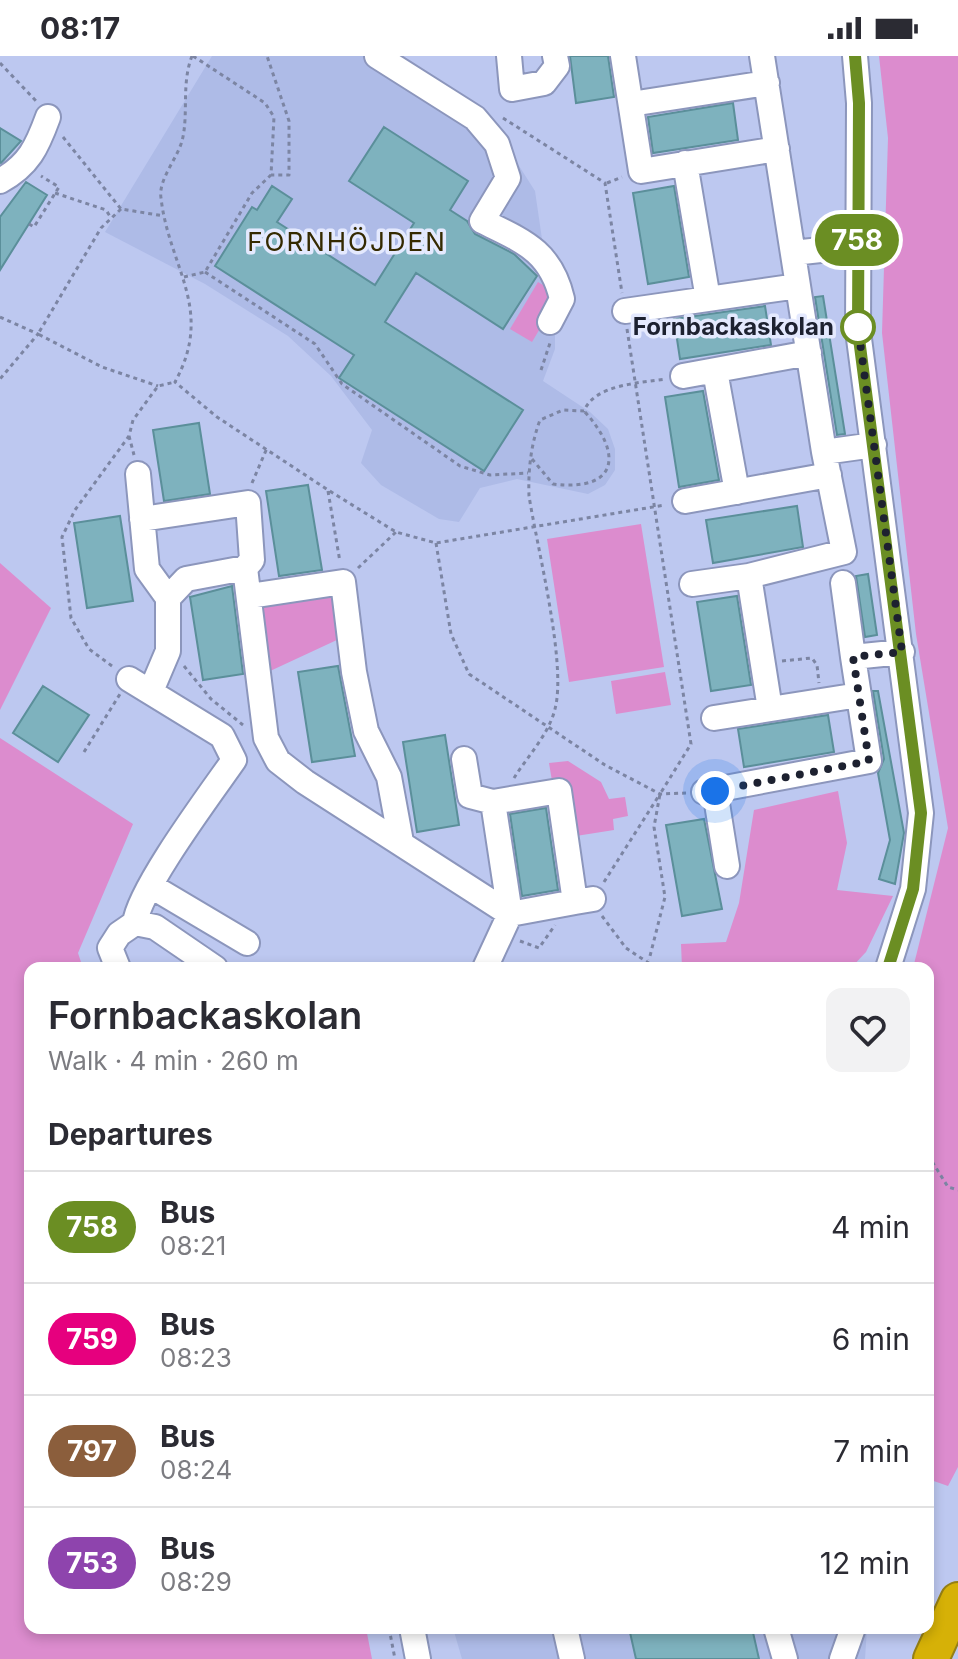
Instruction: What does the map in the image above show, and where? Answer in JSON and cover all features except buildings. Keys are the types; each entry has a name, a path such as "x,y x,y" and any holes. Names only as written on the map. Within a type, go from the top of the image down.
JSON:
{"highway":[{"path":"931,1659 958,1600"}],"street":[{"path":"377,56 475,118 497,144 508,178 482,221 526,243 546,259 557,277 562,299 550,322"},
{"path":"509,56 512,89 544,83 557,66 555,56"},
{"path":"623,56 641,171 777,149"},
{"path":"692,584 749,576 844,552 827,464 762,56"},
{"path":"855,56 859,103 858,331 921,813 913,889 890,962"},
{"path":"631,104 767,83"},
{"path":"0,181 24,166 35,150 48,117"},
{"path":"685,163 708,299"},
{"path":"793,253 857,246"},
{"path":"625,311 798,286"},
{"path":"683,376 809,353"},
{"path":"715,371 737,492"},
{"path":"685,501 737,492 827,464 874,445"},
{"path":"138,474 147,569 168,598 168,651 151,691"},
{"path":"142,519 248,503 252,560 245,568 186,579 168,598"},
{"path":"245,568 261,738 278,761 305,782 401,842 507,924"},
{"path":"749,576 770,709"},
{"path":"250,596 343,582 354,672 366,731 389,777 401,842"},
{"path":"727,866 710,792 869,761 843,583"},
{"path":"853,657 902,652"},
{"path":"129,679 222,736 234,760"},
{"path":"714,718 859,695"},
{"path":"135,923 136,912 151,886 234,760 261,738"},
{"path":"464,759 470,796 493,802 559,791 578,902 507,924"},
{"path":"488,962 507,924 493,802"},
{"path":"151,886 247,943"},
{"path":"116,962 110,948 119,934 135,923 155,927 206,962"},
{"path":"413,1634 418,1659"},
{"path":"566,1634 572,1659"},
{"path":"778,1634 785,1659"},
{"path":"842,1659 851,1634"}],"path":[{"path":"0,317 102,367 158,386 175,382 188,358 193,326 184,277 164,216 160,193 182,140 184,95 192,56 265,103 274,117 271,175"},
{"path":"184,277 205,272 252,193 271,175 289,175 289,121 267,56"},
{"path":"0,63 48,117 121,209 164,216"},
{"path":"494,113 605,183 691,744 660,794 539,948 507,924"},
{"path":"24,166 59,187 34,227 29,224"},
{"path":"55,193 106,210 111,218"},
{"path":"0,379 38,334 101,228 121,209"},
{"path":"205,272 315,344 342,384 460,466 490,475 528,473"},
{"path":"541,370 549,351"},
{"path":"584,411 588,400 597,395 636,383 683,376"},
{"path":"175,382 217,417 396,532 436,543 685,501"},
{"path":"84,752 129,679 89,649 71,618 62,537 75,510 129,436 133,420 158,386"},
{"path":"493,802 507,789 555,710 556,654 528,473 540,420 563,410 584,411 600,428 607,445 609,466 599,481 580,487 553,484 532,459"},
{"path":"248,503 251,485 267,448"},
{"path":"328,490 343,582"},
{"path":"343,582 396,532"},
{"path":"436,543 451,634 469,674 546,728 660,794 710,792"},
{"path":"168,651 175,653 211,699 261,738"},
{"path":"762,662 812,658 817,665 822,701"},
{"path":"578,902 626,948 649,960 665,897 654,827 660,794"},
{"path":"934,1165 948,1187 958,1190"},
{"path":"390,1634 395,1659"}],"shaded area":[{"path":"212,56 384,56 514,158 535,191 555,328 555,349 543,381 590,412 608,429 615,449 615,470 605,485 588,494 517,479 480,488 459,522 439,519 381,485 361,463 372,430 331,376 288,336 205,284 105,232"},
{"path":"879,56 958,56 958,1467 948,1486 934,1481 934,962 914,962 948,828 916,634 882,333 888,138"},
{"path":"538,282 560,295 532,342 510,329"},
{"path":"641,524 664,667 569,682 547,539"},
{"path":"0,563 51,608 0,710"},
{"path":"333,592 339,639 268,672 259,604"},
{"path":"665,672 671,705 616,714 611,681"},
{"path":"0,738 133,824 78,953 81,962 24,962 24,1634 367,1634 372,1659 0,1659"},
{"path":"568,761 601,782 609,799 625,797 628,816 613,819 614,830 576,836 553,787 549,763"},
{"path":"838,791 847,843 837,890 893,896 866,952 857,962 682,962 681,944 726,942 739,903 754,810"},
{"path":"455,1634 867,1634 865,1659 462,1659"}],"bus line":[{"name":"758","path":"855,56 859,103 858,331 921,813 913,889 890,962"}],"place":[{"name":"Fornbackaskolan","path":"858,327"}],"district":[{"name":"FORNHÖJDEN","path":"347,242"}],"route":[{"path":"715,791 869,761 853,657 902,652 858,327"}]}
